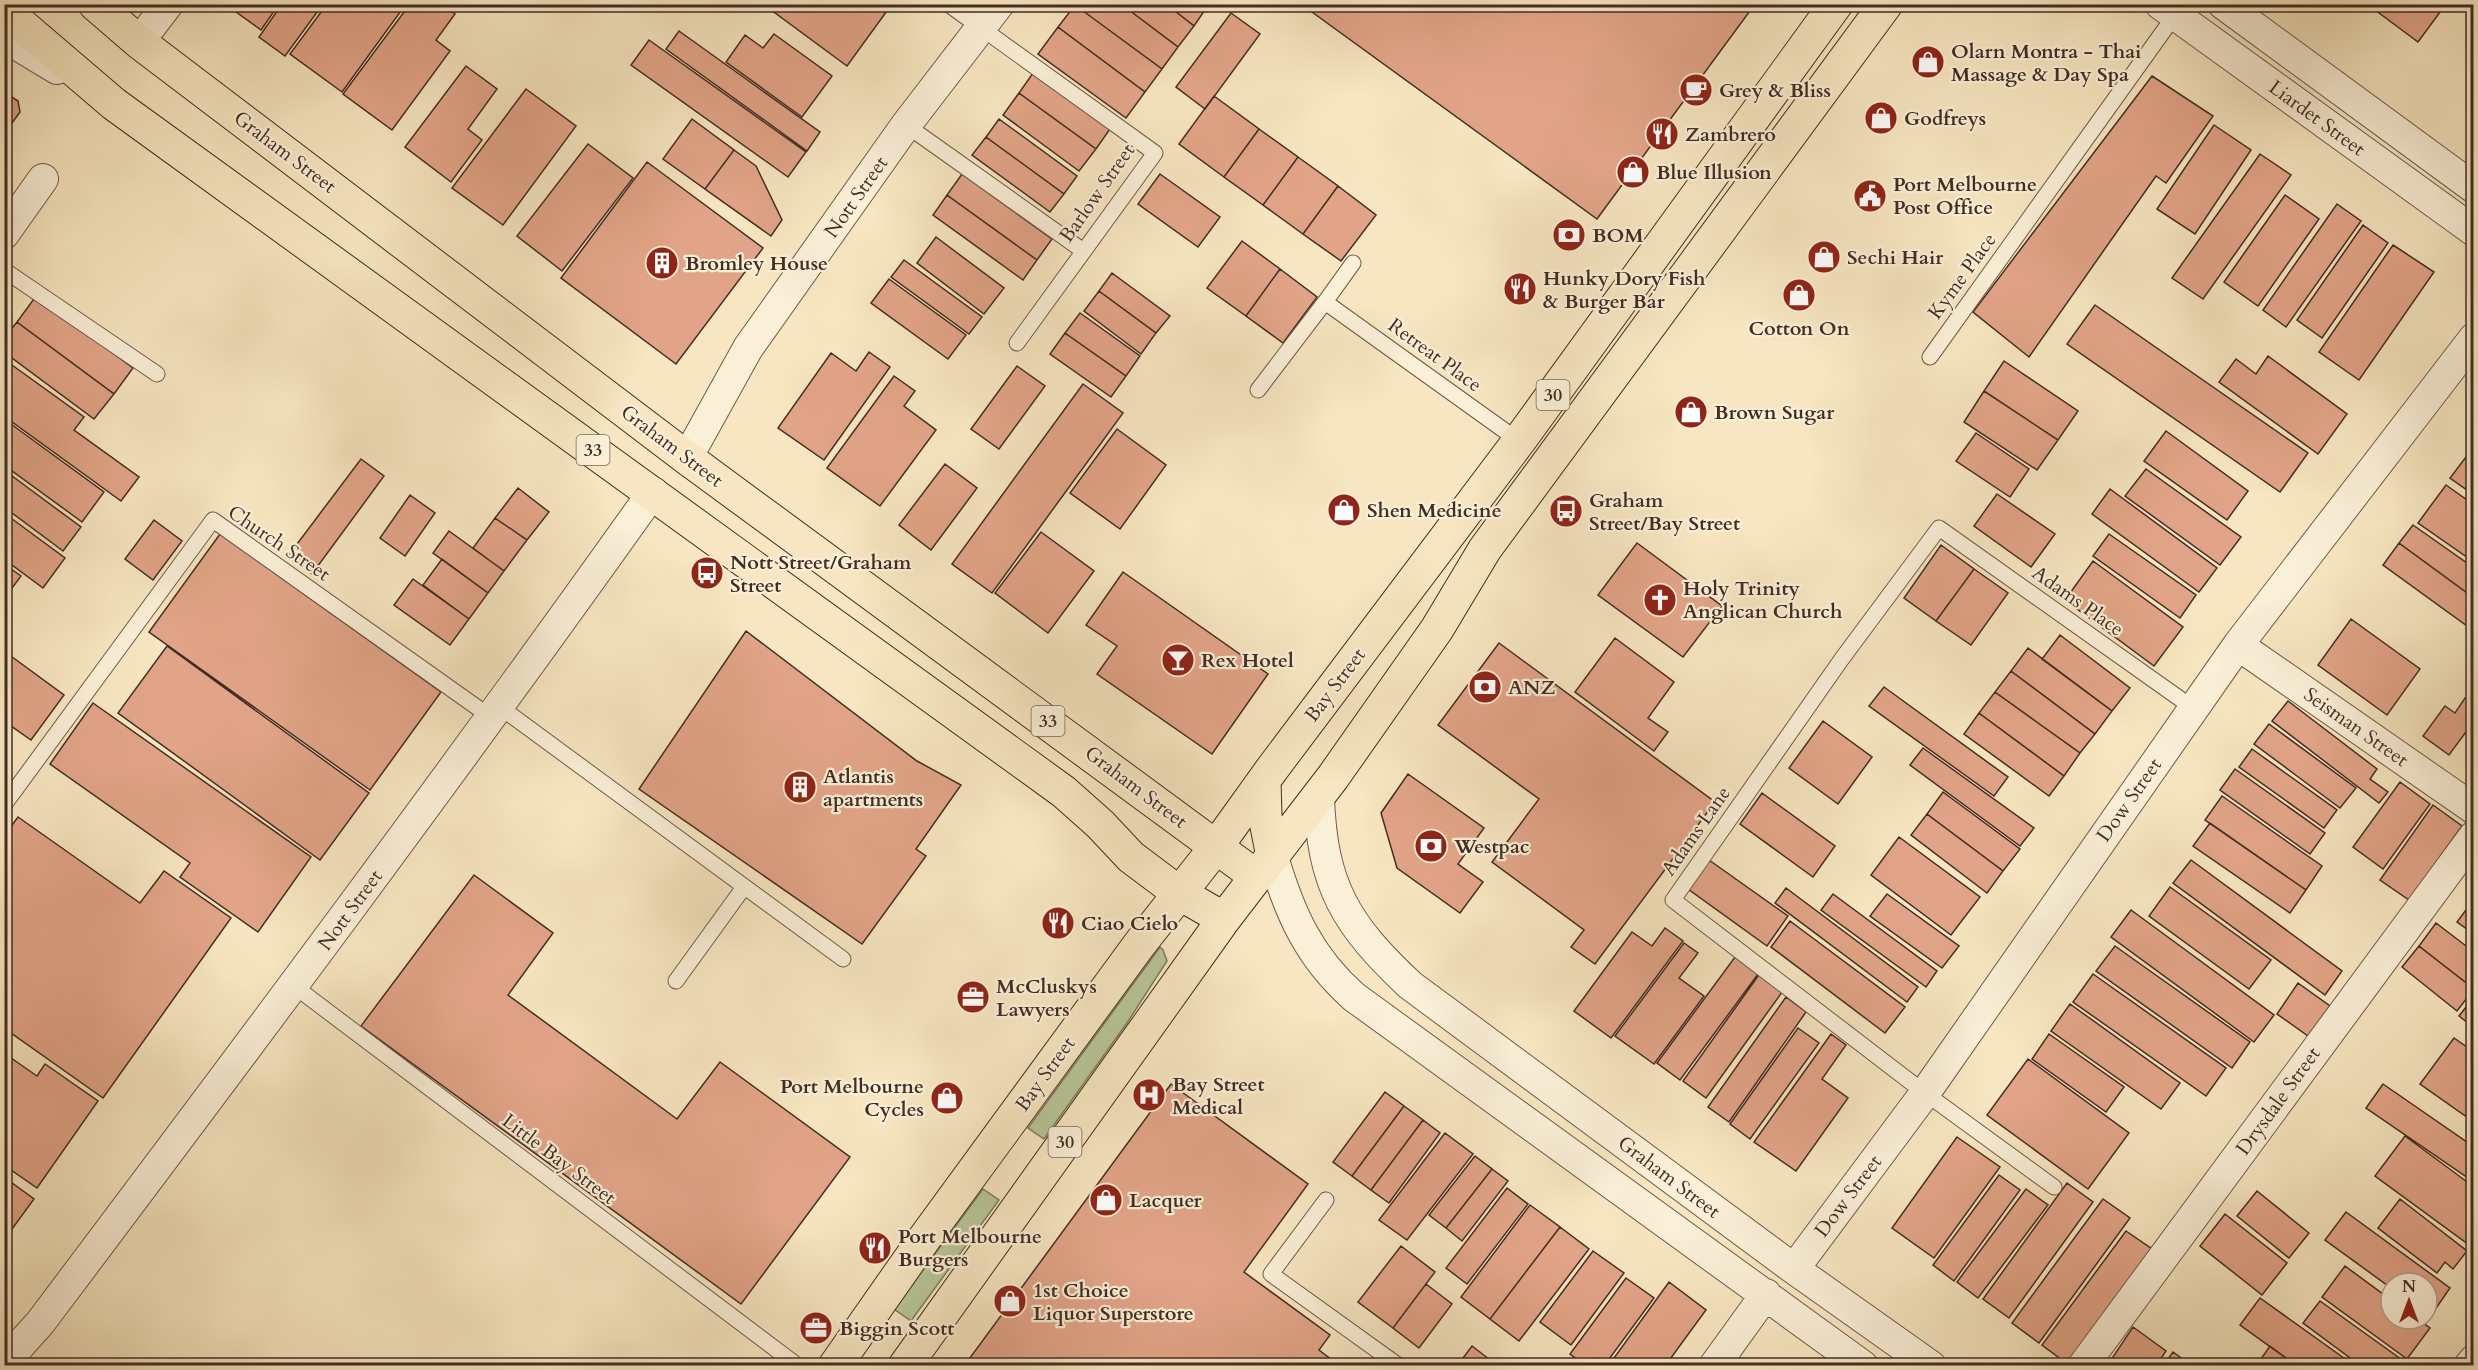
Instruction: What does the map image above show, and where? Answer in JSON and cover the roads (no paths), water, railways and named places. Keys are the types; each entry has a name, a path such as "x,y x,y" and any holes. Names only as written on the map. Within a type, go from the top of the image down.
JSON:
{"main road":[{"name":"Graham Street","path":"95,4 139,42 687,458 1216,847 1265,867 1264,780"},
{"name":"Bay Street","path":"835,1365 924,1239 1179,892 1216,847 1520,441 1836,4"},
{"name":"30","path":"905,1365 1224,919 1318,798 1437,629 1485,549 1886,4"},
{"name":"33","path":"4,10 114,104 653,492 1064,792 1100,824 1131,857 1179,892"},
{"path":"1179,892 1224,919"}],"street":[{"path":"139,42 168,4"},
{"name":"Nott Street","path":"687,458 748,348 906,125 999,4"},
{"name":"Liardet Street","path":"2223,4 2474,189"},
{"name":"Liardet Street","path":"2185,13 2474,231"},
{"path":"4,37 114,104"},
{"path":"4,234 43,179"},
{"name":"Dow Street","path":"1794,1269 1925,1093 2238,645 2474,338"},
{"name":"Nott Street","path":"4,1364 40,1323 294,986 496,712 653,492"},
{"name":"Seisman Street","path":"2238,645 2474,809"},
{"name":"Graham Street","path":"1318,798 1324,855 1331,880 1341,902 1354,924 1379,955 1410,984 1794,1269 1931,1365"},
{"name":"Drysdale Street","path":"2083,1365 2474,836"},
{"name":"Graham Street","path":"1265,867 1317,958 1354,997 1863,1365"},
{"path":"1408,1034 1410,984"},
{"path":"1714,1365 1766,1294"},
{"name":"Nott Street","path":"14,1365 40,1323"},
{"path":"2469,1365 2474,1360"}],"lane":[{"path":"948,4 981,29"},
{"name":"Kyme Place","path":"1930,357 2185,13"},
{"name":"Barlow Street","path":"981,29 1155,153 1082,250 1017,343"},
{"path":"906,125 1082,250"},
{"path":"1258,390 1353,263"},
{"path":"4,270 157,374"},
{"name":"Retreat Place","path":"1325,302 1520,441"},
{"name":"Church Street","path":"4,805 213,520 496,712"},
{"name":"Adams Place","path":"1939,528 2193,708"},
{"name":"Adams Lane","path":"1925,1093 1673,900 1841,660 1939,528"},
{"path":"496,712 843,959"},
{"path":"676,981 744,887"},
{"name":"Little Bay Street","path":"294,986 798,1365"},
{"path":"1925,1093 2054,1187"},
{"path":"1326,1200 1271,1274 1399,1365"}],"place":[{"name":"Olarn Montra - Thai Massage & Day Spa","path":"1928,62"},
{"name":"Grey & Bliss","path":"1696,90"},
{"name":"Godfreys","path":"1881,118"},
{"name":"Zambrero","path":"1662,134"},
{"name":"Blue Illusion","path":"1633,172"},
{"name":"Port Melbourne Post Office","path":"1870,196"},
{"name":"BOM","path":"1569,235"},
{"name":"Sechi Hair","path":"1824,257"},
{"name":"Bromley House","path":"662,263"},
{"name":"Hunky Dory Fish & Burger Bar","path":"1520,289"},
{"name":"Cotton On","path":"1799,295"},
{"name":"Brown Sugar","path":"1691,412"},
{"name":"Shen Medicine","path":"1344,510"},
{"name":"Graham Street/Bay Street","path":"1566,511"},
{"name":"Nott Street/Graham Street","path":"707,573"},
{"name":"Holy Trinity Anglican Church","path":"1660,600"},
{"name":"Rex Hotel","path":"1178,660"},
{"name":"ANZ","path":"1485,687"},
{"name":"Atlantis apartments","path":"800,787"},
{"name":"Westpac","path":"1431,846"},
{"name":"Ciao Cielo","path":"1058,923"},
{"name":"McCluskys Lawyers","path":"973,997"},
{"name":"Bay Street Medical","path":"1149,1095"},
{"name":"Port Melbourne Cycles","path":"947,1098"},
{"name":"Lacquer","path":"1106,1200"},
{"name":"Port Melbourne Burgers","path":"875,1248"},
{"name":"1st Choice Liquor Superstore","path":"1010,1301"},
{"name":"Biggin Scott","path":"816,1328"}]}
